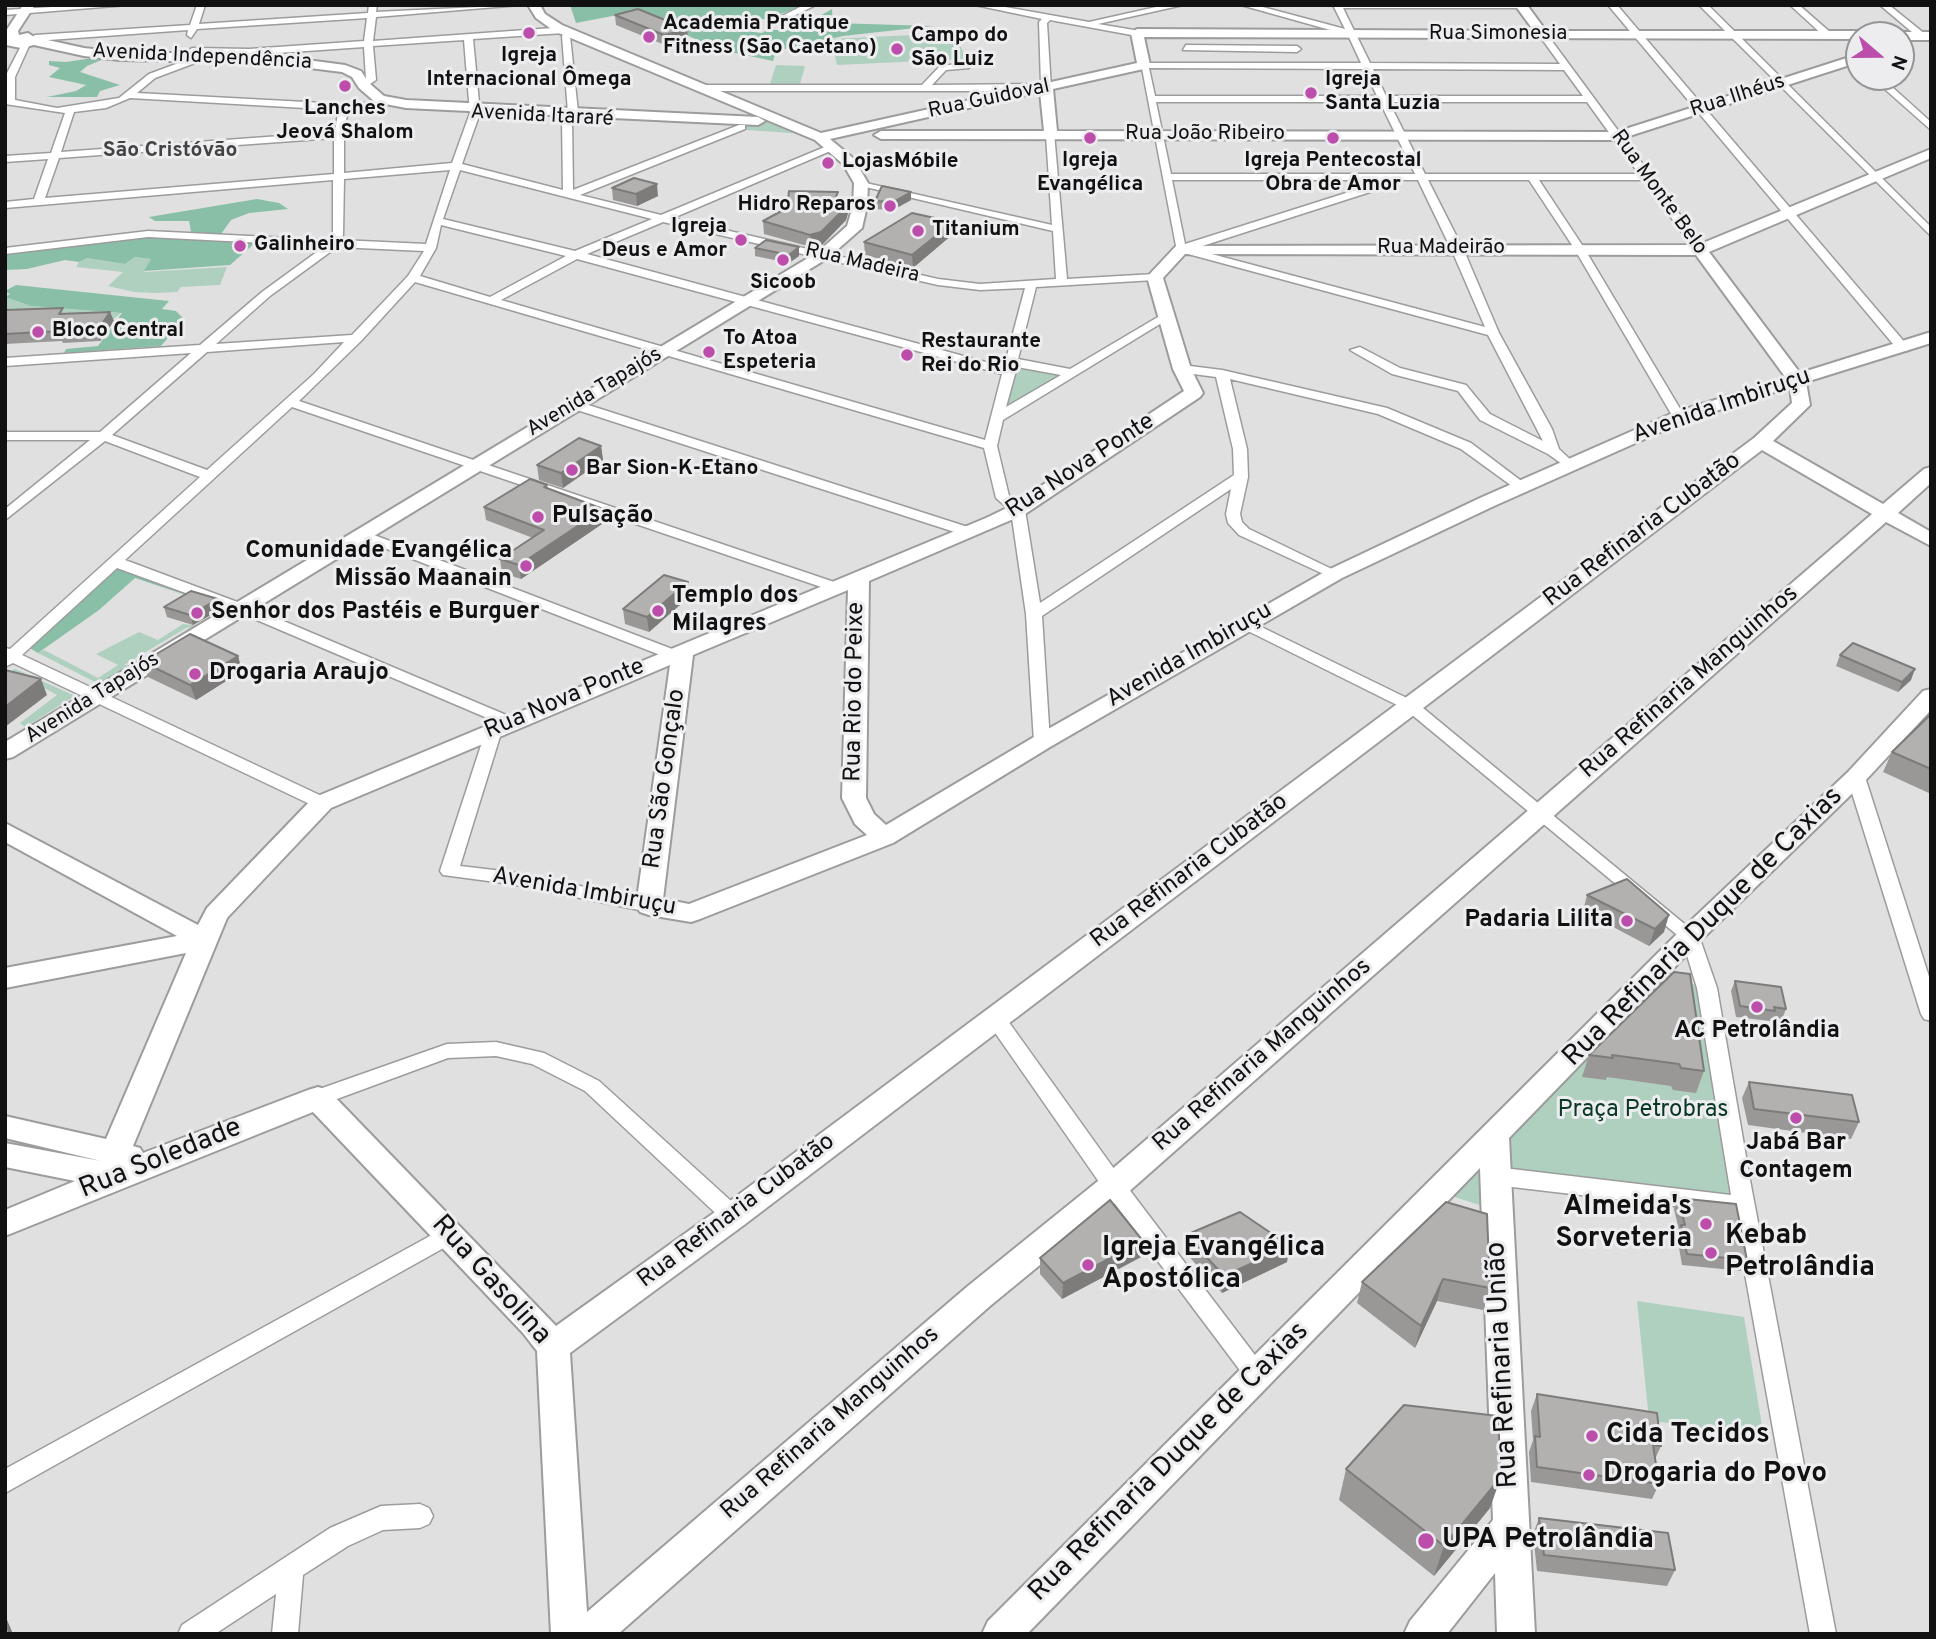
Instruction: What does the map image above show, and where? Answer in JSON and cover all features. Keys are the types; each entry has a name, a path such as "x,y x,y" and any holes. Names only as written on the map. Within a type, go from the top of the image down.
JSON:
{"street":[{"path":"5,13 27,8 123,5"},
{"path":"189,56 189,43 201,5"},
{"path":"21,41 372,10 516,5"},
{"path":"534,5 545,20 568,31 829,140 849,162 861,183 1056,229"},
{"path":"782,18 812,5"},
{"path":"1083,24 1179,5"},
{"path":"1245,5 1349,34"},
{"path":"1521,6 1337,5 1349,34 1384,100 1415,176 1456,249 1493,333 1561,458"},
{"path":"1612,5 1903,348"},
{"path":"1703,5 1931,233"},
{"path":"1794,5 1828,35"},
{"path":"1884,5 1898,21"},
{"path":"989,6 1137,33 1181,249"},
{"name":"Rua Monte Belo","path":"1521,6 1797,381"},
{"path":"27,8 21,41 8,78 7,101 47,110 70,111 106,105 129,95 147,79 189,56 568,31"},
{"path":"357,85 371,80 368,44 372,10"},
{"path":"560,14 568,31 569,195 773,117"},
{"path":"1048,18 1043,22 1046,88 1062,283"},
{"name":"Rua Simonesia","path":"1137,33 1845,35"},
{"path":"1183,34 1190,65"},
{"path":"321,803 96,696 7,657 210,476 357,338 414,278 431,248 437,221 474,110 468,36"},
{"name":"Avenida Independência","path":"21,41 79,55 116,59 189,56 269,59 323,65 357,74 357,85"},
{"path":"1186,48 1297,49"},
{"name":"Rua Ilhéus","path":"1617,136 1845,63"},
{"path":"1144,65 1564,66"},
{"name":"Rua Guidoval","path":"879,130 1144,65"},
{"path":"924,88 943,68 966,66"},
{"name":"Avenida Itararé","path":"357,85 380,99 474,110"},
{"name":"Avenida Itararé","path":"357,85 362,99 380,105 742,127"},
{"path":"700,88 1046,88"},
{"path":"1891,91 1931,127"},
{"path":"129,95 324,106 343,112 359,106 380,105"},
{"path":"1152,99 1587,99"},
{"path":"38,202 70,111"},
{"path":"5,516 103,436 202,347 333,243 338,235 339,135 343,112"},
{"name":"Avenida Itararé","path":"570,115 758,121"},
{"name":"Rua João Ribeiro","path":"829,140 879,130 1051,135 1617,136"},
{"path":"5,159 339,135"},
{"path":"492,300 576,254 664,219 829,140"},
{"path":"1700,250 1931,153"},
{"name":"Rua Madeira","path":"5,205 456,166 664,219 938,282 980,287 1031,286 1155,276"},
{"path":"1415,176 1181,249 1155,276 1182,369 1222,374 1382,411 1466,446 1521,486"},
{"path":"1531,176 1579,248 1679,417"},
{"path":"1167,177 1648,177"},
{"name":"Avenida Tapajós","path":"5,752 823,255 854,228 860,206 861,183"},
{"path":"437,221 576,254 746,302 1010,367 1071,373"},
{"path":"5,251 148,234 431,248"},
{"path":"1181,249 1493,333"},
{"name":"Rua Madeirão","path":"1181,249 1700,250"},
{"path":"414,278 990,446"},
{"path":"1031,286 990,446 1003,498 1018,510 1034,614 1042,742"},
{"path":"996,419 1167,316"},
{"name":"Avenida Imbiruçu","path":"503,726 449,871 511,878 691,913 884,837 1042,742 1335,573 1521,486 1561,458 1679,417 1931,337"},
{"path":"5,362 357,338"},
{"path":"1356,350 1396,371 1462,388 1485,417 1561,458"},
{"name":"Rua Nova Ponte","path":"115,1164 216,914 321,803 1018,510 1194,393 1182,369"},
{"path":"1222,374 1240,449 1241,477 1233,514 1235,523 1244,532 1335,573"},
{"name":"Rua Refinaria Cubatão","path":"553,1347 996,1019 1761,442 1801,405 1797,381"},
{"path":"289,402 835,587"},
{"path":"576,405 969,532"},
{"path":"5,436 103,436 210,476"},
{"path":"1761,442 1931,540"},
{"name":"Rua Refinaria Manguinhos","path":"590,1634 979,1296 1114,1186 1931,473"},
{"path":"1034,614 1241,477"},
{"path":"361,534 678,653"},
{"path":"116,562 240,608 503,726"},
{"name":"Rua Rio do Peixe","path":"859,578 854,798 864,818 884,837"},
{"path":"1245,624 1411,706 1690,936 1707,988 1743,1205 1823,1634"},
{"name":"Rua São Gonçalo","path":"649,906 678,653"},
{"name":"Rua Refinaria Duque de Caxias","path":"1001,1634 1256,1374 1465,1210 1494,1137 1672,975 1690,936 1856,777 1931,696"},
{"path":"1856,777 1927,987 1931,1013"},
{"path":"5,831 205,940"},
{"path":"148,951 160,939 169,920"},
{"path":"5,978 205,940"},
{"path":"1672,975 1707,988"},
{"path":"996,1019 1114,1186 1256,1374"},
{"path":"318,1098 447,1051 496,1049 537,1058 592,1086 733,1216"},
{"name":"Rua Soledade","path":"5,1224 115,1164 150,1163 318,1098"},
{"name":"Rua Gasolina","path":"318,1098 535,1323 553,1347 570,1634"},
{"path":"5,1127 115,1164"},
{"name":"Rua Refinaria União","path":"1494,1137 1495,1176 1465,1210 1511,1525 1516,1634"},
{"path":"5,1155 115,1164"},
{"path":"1495,1176 1743,1205"},
{"path":"5,1482 450,1234"},
{"path":"191,1634 339,1537 381,1518 420,1516"},
{"path":"1423,1634 1511,1525"},
{"path":"285,1634 291,1569"}],"green space":[{"path":"570,5 806,5 766,19 731,21 728,29 762,33 768,29 785,31 806,24 832,9 833,23 933,26 843,36 776,51 773,61 721,50 633,12 576,23"},
{"name":"Campo do São Luiz","path":"955,33 966,59 837,65 831,39"},
{"path":"104,59 80,72 120,85 100,91 97,97 47,97 76,91 86,85 49,77 60,68 49,65 49,61 66,62"},
{"path":"776,65 805,66 800,84 770,84"},
{"path":"486,109 739,123 774,121 807,134 746,130 735,125 485,112"},
{"path":"257,199 279,203 288,209 249,213 231,220 221,234 191,232 189,221 155,221 149,217"},
{"path":"140,237 255,243 230,265 144,271 151,259 135,257 125,264 87,258 79,262 65,260 27,269 5,270 5,255"},
{"path":"135,257 151,259 144,272 227,267 220,285 181,287 177,292 155,293 134,292 108,286 123,272 76,267 87,258 125,264"},
{"path":"16,285 169,301 162,309 176,311 184,319 161,346 64,353 66,349 98,346 122,313 31,306 5,297 10,294 5,291"},
{"path":"5,297 31,306 121,313 110,322 5,320"},
{"path":"1013,363 1066,373 998,416"},
{"path":"125,569 188,593 186,595 135,578 99,610 38,653 28,647 113,570"},
{"path":"183,624 200,626 186,628 124,665 135,666 103,686 38,653 44,650 98,678 118,665 96,654 139,632 158,640"},
{"path":"14,669 75,696 25,727 20,723 57,695 39,685 5,677"},
{"name":"Praça Petrobras","path":"1665,978 1687,981 1703,989 1738,1201 1509,1171 1506,1136"},
{"path":"1484,1167 1486,1207 1448,1195"},
{"path":"1637,1301 1744,1317 1764,1438 1649,1420"}],"building":[{"path":"638,9 687,29 664,35 615,15"},
{"path":"634,178 657,184 636,194 612,188"},
{"path":"882,186 911,192 893,202 875,201"},
{"path":"789,191 838,192 834,201 848,201 846,207 821,232 810,235 763,221 787,208"},
{"path":"912,213 953,222 912,255 864,242"},
{"path":"766,240 799,247 789,255 755,248"},
{"path":"63,308 59,314 110,312 97,331 5,334 5,310"},
{"path":"579,438 601,446 561,473 537,465"},
{"path":"530,479 603,509 519,565 500,559 544,530 484,507"},
{"path":"664,575 688,582 647,617 623,609"},
{"path":"191,591 218,599 190,615 164,607"},
{"path":"190,634 238,656 190,685 143,662"},
{"path":"1853,643 1915,669 1902,682 1840,655"},
{"path":"5,670 41,679 5,707"},
{"path":"1931,714 1931,769 1892,752"},
{"path":"1627,879 1669,915 1655,929 1587,895"},
{"path":"1674,972 1690,974 1704,1071 1681,1068 1679,1064 1612,1055 1613,1058 1589,1055"},
{"path":"1735,981 1781,987 1786,1009 1774,1007 1775,1011 1740,1006"},
{"path":"1749,1082 1852,1095 1859,1122 1754,1109"},
{"path":"1678,1198 1736,1204 1747,1260 1687,1254 1681,1225 1685,1225"},
{"path":"1110,1200 1143,1241 1063,1283 1040,1258"},
{"path":"1446,1202 1487,1214 1490,1288 1443,1279 1421,1326 1362,1282"},
{"path":"1240,1212 1290,1246 1224,1276 1186,1235"},
{"path":"1537,1394 1657,1413 1661,1446 1653,1445 1659,1484 1537,1467 1535,1436 1540,1437"},
{"name":"UPA Petrolândia","path":"1404,1405 1498,1416 1501,1477 1444,1546 1346,1469"},
{"path":"1539,1518 1668,1533 1675,1570 1544,1555"}],"place":[{"name":"Igreja Internacional Ômega","path":"529,33"},
{"name":"Academia Pratique Fitness (São Caetano)","path":"649,37"},
{"name":"Campo do São Luiz","path":"897,49"},
{"name":"Lanches Jeová Shalom","path":"345,86"},
{"name":"Igreja Santa Luzia","path":"1311,93"},
{"name":"Igreja Evangélica","path":"1090,138"},
{"name":"Igreja Pentecostal Obra de Amor","path":"1333,138"},
{"name":"LojasMóbile","path":"828,163"},
{"name":"Hidro Reparos","path":"890,206"},
{"name":"Titanium","path":"918,231"},
{"name":"Igreja Deus e Amor","path":"741,240"},
{"name":"Galinheiro","path":"240,246"},
{"name":"Sicoob","path":"783,260"},
{"name":"Bloco Central","path":"38,332"},
{"name":"To Atoa Espeteria","path":"709,352"},
{"name":"Restaurante Rei do Rio","path":"907,355"},
{"name":"Bar Sion-K-Etano","path":"572,470"},
{"name":"Pulsação","path":"538,517"},
{"name":"Comunidade Evangélica Missão Maanain","path":"526,566"},
{"name":"Templo dos Milagres","path":"658,611"},
{"name":"Senhor dos Pastéis e Burguer","path":"197,613"},
{"name":"Drogaria Araujo","path":"195,674"},
{"name":"Padaria Lilita","path":"1627,921"},
{"name":"AC Petrolândia","path":"1757,1007"},
{"name":"Jabá Bar Contagem","path":"1796,1118"},
{"name":"Almeida's Sorveteria","path":"1706,1224"},
{"name":"Kebab Petrolândia","path":"1711,1253"},
{"name":"Igreja Evangélica Apostólica","path":"1088,1265"},
{"name":"Cida Tecidos","path":"1592,1436"},
{"name":"Drogaria do Povo","path":"1589,1475"},
{"name":"UPA Petrolândia","path":"1426,1541"}],"district":[{"name":"São Cristóvão","path":"170,152"}]}
